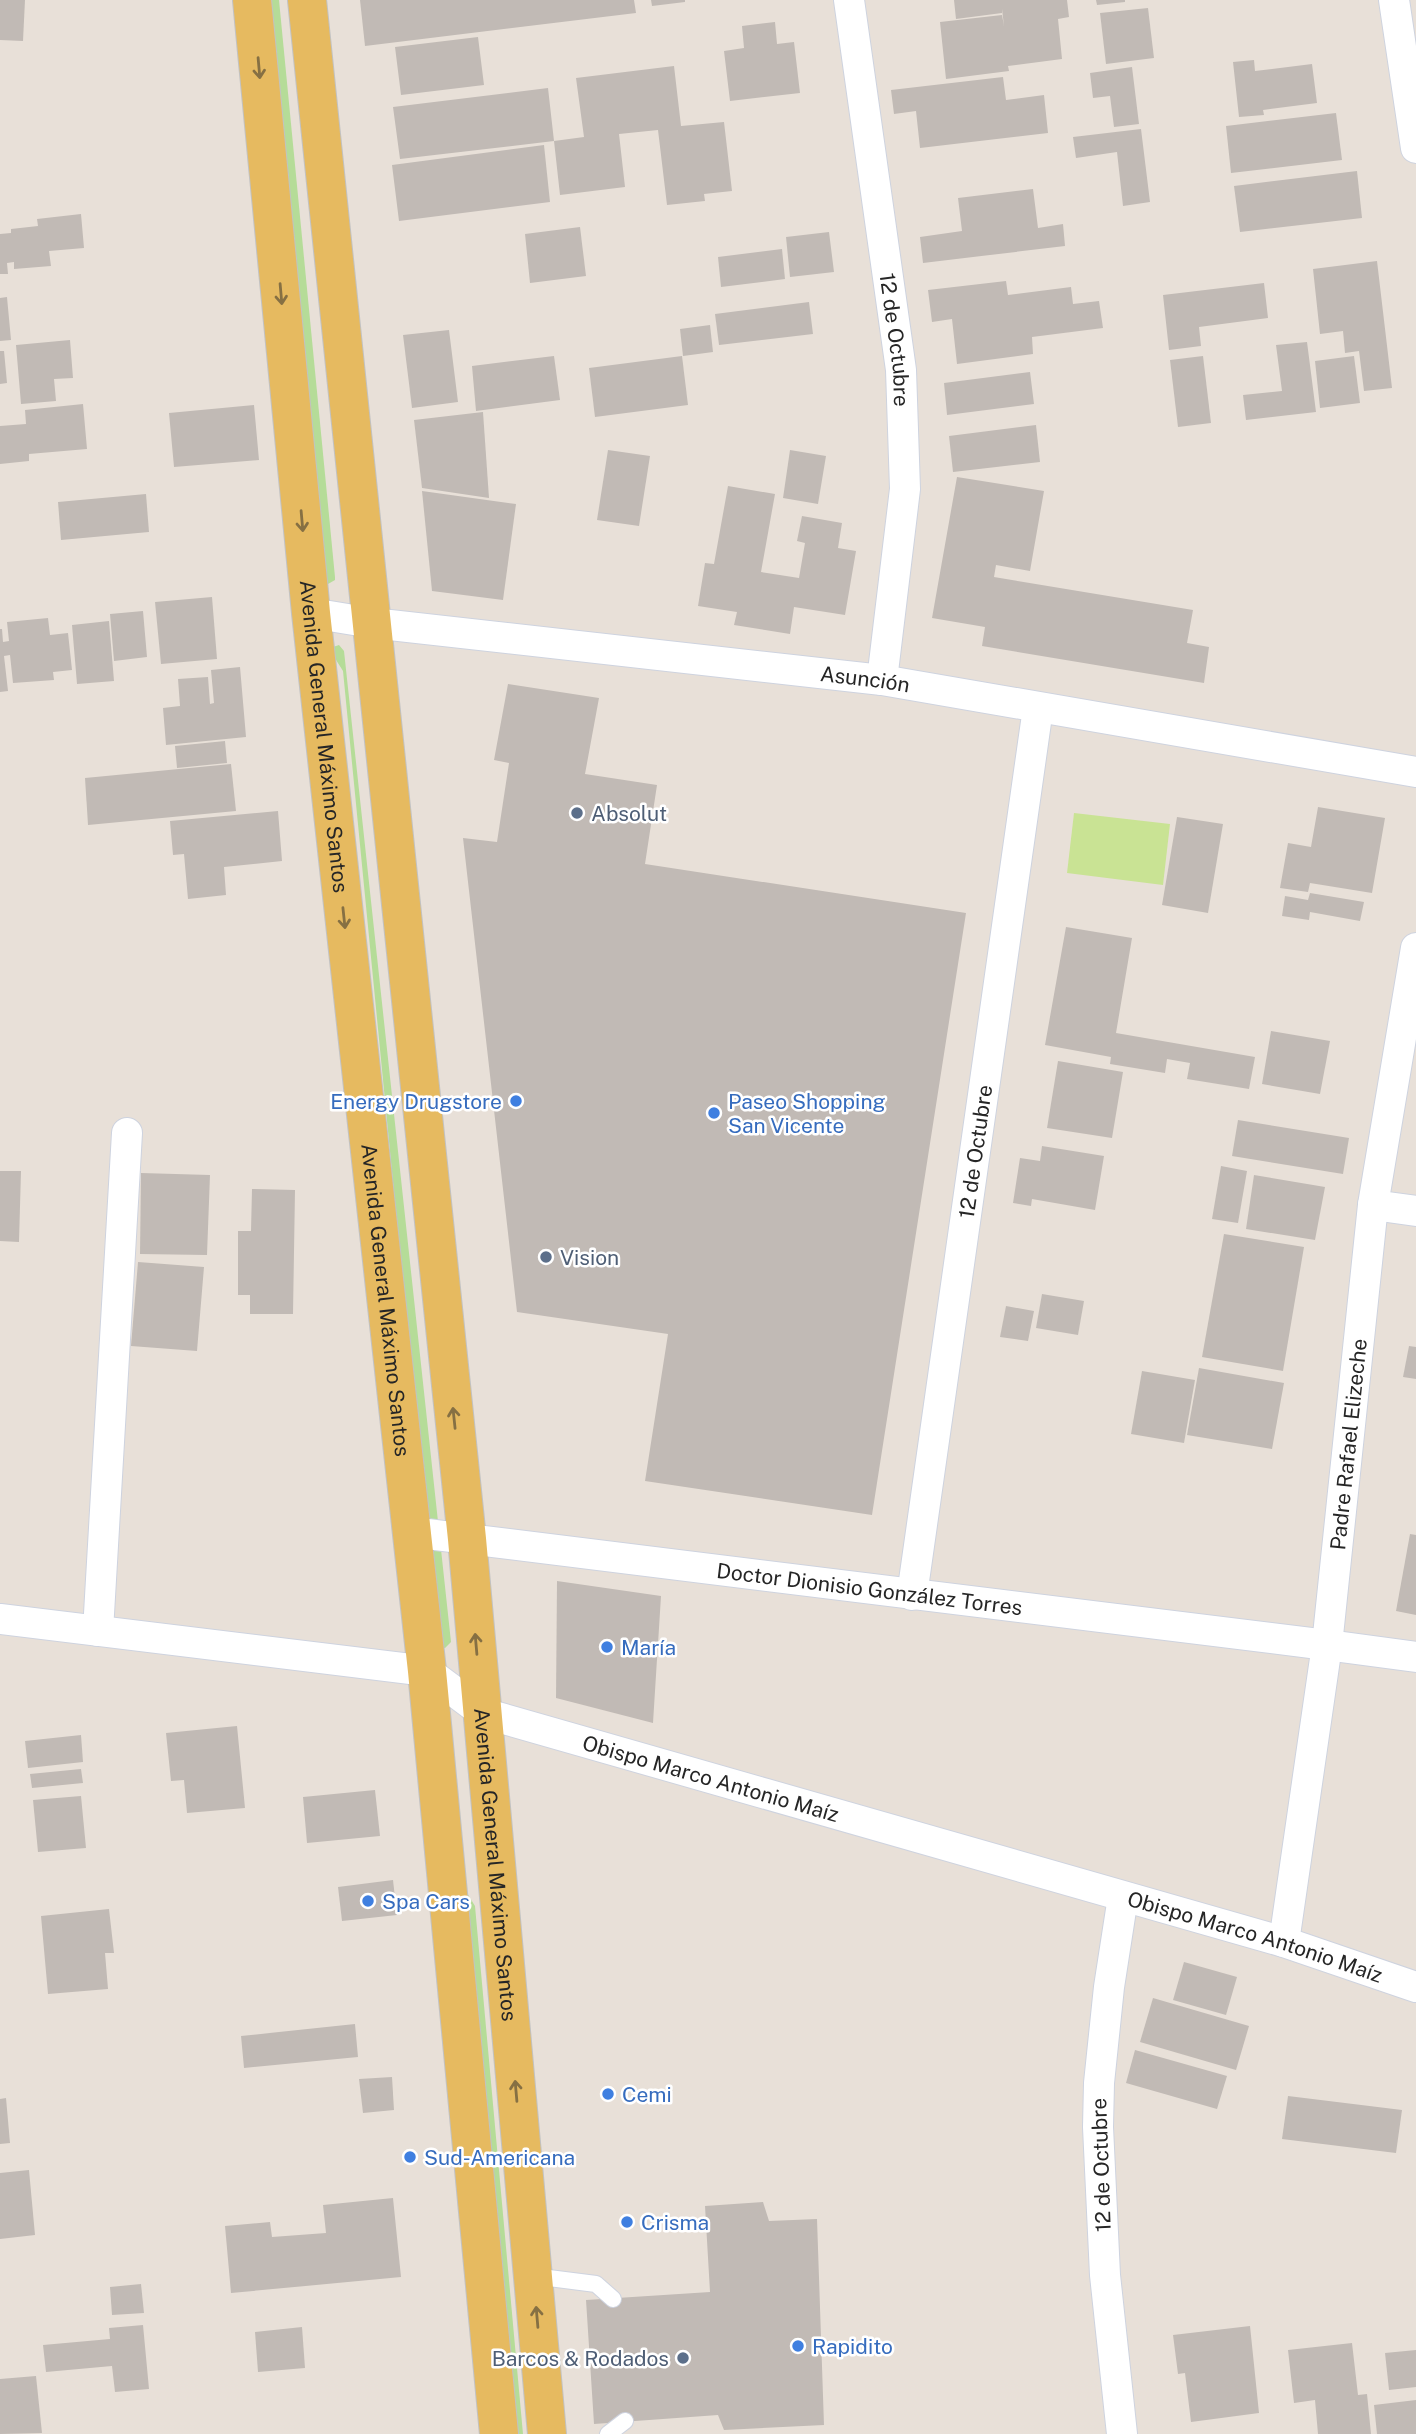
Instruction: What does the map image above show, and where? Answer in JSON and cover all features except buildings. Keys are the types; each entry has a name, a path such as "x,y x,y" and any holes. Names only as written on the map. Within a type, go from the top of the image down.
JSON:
{"main road":[{"name":"Avenida General Máximo Santos","path":"252,0 311,613 427,1671 499,2434"},
{"name":"Avenida General Máximo Santos","path":"307,0 467,1539 547,2434"}],"street":[{"name":"12 de Octubre","path":"849,0 901,370 905,489 883,680"},
{"path":"1394,0 1416,148"},
{"name":"Asunción","path":"311,613 373,623 883,680 1416,772"},
{"name":"12 de Octubre","path":"912,1595 1038,708"},
{"name":"Padre Rafael Elizeche","path":"1284,1942 1326,1644 1373,1205 1416,948"},
{"path":"98,1631 127,1133"},
{"path":"1373,1205 1416,1212"},
{"name":"Doctor Dionisio González Torres","path":"411,1532 1416,1657"},
{"name":"Obispo Marco Antonio Maíz","path":"0,1619 427,1671 483,1713 1284,1942 1416,1987"},
{"name":"12 de Octubre","path":"1122,2434 1105,2275 1098,2127 1099,2083 1109,1987 1123,1897"}],"lane":[{"path":"533,2276 596,2284 613,2299"},
{"path":"608,2434 625,2421"}],"green space":[{"path":"265,0 279,0 335,577 335,580 328,584 325,582"},
{"path":"339,645 344,651 451,1642 445,1648 438,1642 343,671 331,652 333,647"},
{"path":"1074,813 1170,824 1163,885 1067,873"},
{"path":"467,1893 475,1906 523,2434 509,2434"}],"place":[{"name":"Absolut","path":"577,813"},
{"name":"Energy Drugstore","path":"516,1101"},
{"name":"Paseo Shopping San Vicente","path":"714,1113"},
{"name":"Vision","path":"546,1257"},
{"name":"María","path":"607,1647"},
{"name":"Spa Cars","path":"368,1901"},
{"name":"Cemi","path":"608,2094"},
{"name":"Sud-Americana","path":"410,2157"},
{"name":"Crisma","path":"627,2222"},
{"name":"Rapidito","path":"798,2346"},
{"name":"Barcos & Rodados","path":"683,2358"}]}
